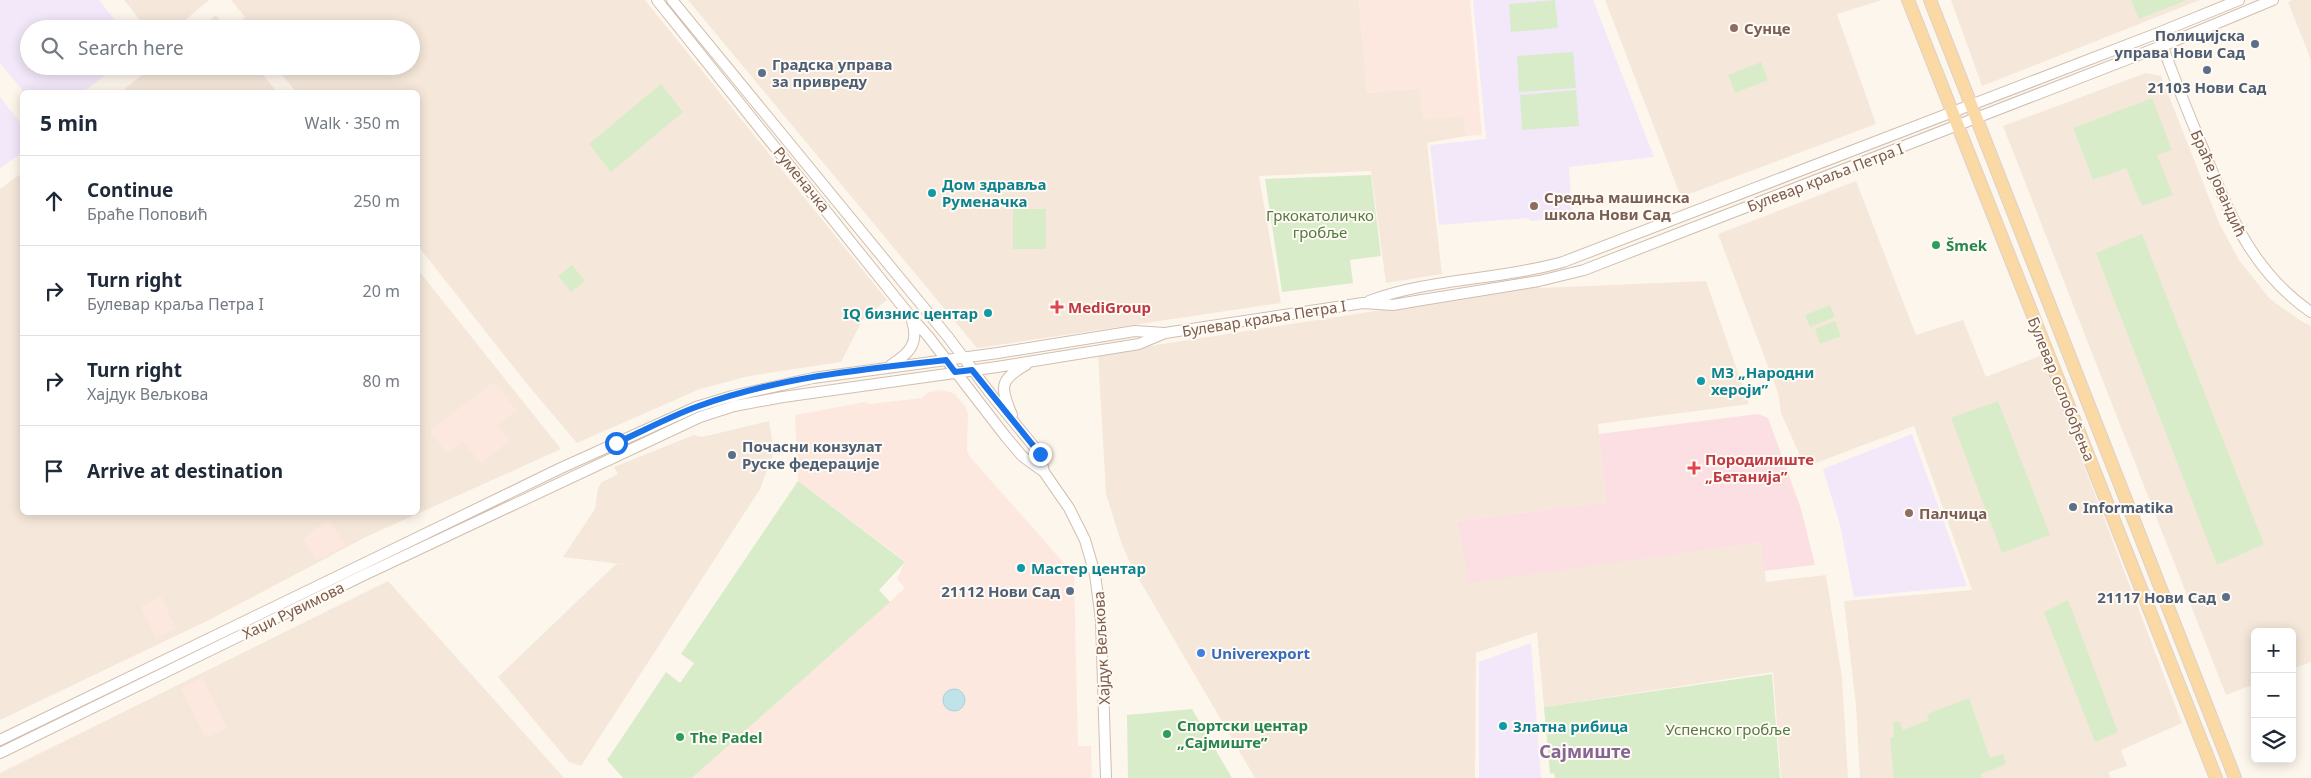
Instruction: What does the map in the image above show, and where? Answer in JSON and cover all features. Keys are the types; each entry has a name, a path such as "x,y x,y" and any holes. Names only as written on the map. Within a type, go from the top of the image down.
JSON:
{"main road":[{"name":"Булевар ослобођења","path":"1908,0 2216,778"},
{"name":"Булевар ослобођења","path":"1930,0 1978,118 2235,778"}],"street":[{"name":"Руменачка","path":"657,0 946,360"},
{"name":"Руменачка","path":"672,0 963,357"},
{"name":"Булевар краља Петра I","path":"1364,304 1392,293 1521,272 1563,262 2240,0"},
{"name":"Булевар краља Петра I","path":"888,367 1135,331 1165,333 1364,304 1401,303 1548,279 1584,270 1958,126 2273,0"},
{"name":"Браће Јовандић","path":"2158,33 2209,163 2247,245 2276,284 2311,312"},
{"path":"888,367 905,357 913,347 916,335 911,317"},
{"name":"Булевар краља Петра I","path":"955,372 1139,344 1165,333"},
{"name":"Хајдук Вељкова","path":"963,357 1040,454 1044,472 1077,523 1085,540 1097,581 1101,620 1106,778"},
{"name":"Хајдук Вељкова","path":"946,360 1022,456 1044,472"},
{"path":"1016,425 1004,393 1004,382 1011,373 1034,361"},
{"name":"Хаџи Рувимова","path":"0,740 580,460 696,407 732,396 813,378 888,367"},
{"name":"Хаџи Рувимова","path":"0,753 364,575 587,468 700,417 734,406 783,397 955,372"}],"shaded area":[{"path":"0,0 99,0 115,20 20,20 20,75 105,75 86,90 22,90 0,63"},
{"path":"124,0 209,0 186,20 140,20"},
{"path":"231,0 645,0 887,300 863,319 841,362 749,376 700,389 577,443 527,384 420,249 420,90 294,90 282,75 420,75 420,20 242,20 245,17"},
{"path":"688,0 1359,0 1367,93 1420,88 1464,115 1466,136 1427,143 1442,274 1386,283 1371,171 1259,176 1281,303 977,348"},
{"path":"1359,0 1470,0 1482,135 1466,136 1464,116 1423,119 1420,88 1367,93"},
{"path":"1473,0 1593,0 1654,157 1569,167 1572,217 1530,221 1529,218 1439,225 1430,145 1486,139"},
{"path":"1605,0 1882,0 1837,14 1876,124 1681,197"},
{"path":"1951,0 2200,0 1982,86"},
{"path":"2292,0 2311,0 2311,60 2288,2"},
{"path":"216,15 220,20 210,20"},
{"path":"2146,73 2161,76 2219,223 2239,260 2270,299 2311,326 2311,662 2296,668 2296,628 2251,628 2251,686 2226,695 2003,126"},
{"path":"142,75 263,75 275,90 123,90"},
{"path":"0,97 20,122 20,154 0,168"},
{"path":"20,174 20,515 415,515 366,537 209,620 0,720 0,189"},
{"path":"1856,181 1916,335 1963,320 1986,377 2042,355 2182,723 2121,750 2127,766 2109,772 2110,778 1860,778 1856,706 1844,601 1972,590 1914,426 1805,467 1781,413 1778,393 1718,234"},
{"path":"420,273 561,449 420,513"},
{"path":"1706,281 1749,404 1598,424 1606,502 1457,521 1469,582 1761,542 1766,582 1826,575 1842,678 1848,778 1781,778 1773,672 1544,707 1537,632 1476,653 1475,778 1255,778 1133,569 1122,545 1106,494 1098,354 1536,286 1541,288"},
{"path":"494,382 516,410 497,426 509,441 481,463 463,441 447,453 430,431"},
{"path":"940,390 954,393 965,406 968,414 967,450 970,457 1064,563 1064,574 1074,574 1078,746 1091,746 1092,778 692,778 905,588 897,579 905,561 798,481 795,415 865,402 869,404 922,398 927,393"},
{"name":"Породилиште „Бетанија”","path":"1758,414 1768,418 1801,509 1815,565 1764,571 1761,542 1469,583 1457,521 1606,502 1599,434"},
{"path":"769,421 774,452 760,489 581,766 569,762 498,677 616,564 636,566 563,557 595,509 598,488 602,482 618,474 614,467 694,435 702,437"},
{"path":"1912,434 1967,586 1854,597 1840,525 1823,469"},
{"path":"328,520 346,545 317,560 303,539"},
{"path":"388,581 564,778 0,778 0,773"},
{"path":"161,597 176,629 156,638 141,607"},
{"path":"1531,643 1541,778 1479,778 1479,662"},
{"path":"202,678 227,728 206,738 181,688"}],"green space":[{"path":"1555,0 1558,28 1511,32 1509,4"},
{"path":"2131,0 2185,0 2185,1 2139,19"},
{"path":"1573,52 1576,88 1519,92 1517,56"},
{"path":"1761,62 1768,80 1735,93 1728,75"},
{"path":"661,84 683,112 611,172 589,144"},
{"path":"1576,90 1579,126 1522,130 1520,95"},
{"path":"2152,98 2172,150 2157,155 2173,195 2142,206 2126,168 2093,180 2073,128"},
{"name":"Гркокатоличко гробље","path":"1371,175 1381,256 1350,260 1353,283 1282,292 1265,179"},
{"path":"1013,209 1046,209 1046,249 1013,249"},
{"path":"2142,234 2264,544 2217,565 2096,253"},
{"path":"572,265 585,281 571,292 558,276"},
{"path":"1830,305 1835,317 1810,327 1805,315"},
{"path":"1835,321 1841,336 1820,344 1815,329"},
{"path":"1998,401 2050,535 2002,553 1951,418"},
{"path":"798,481 905,562 879,590 890,602 692,778 623,778 607,760 666,672 680,683 694,663 681,654"},
{"path":"2068,600 2118,732 2095,742 2044,612"},
{"name":"Успенско гробље","path":"1772,674 1780,778 1555,778 1554,773 1550,774 1544,707"},
{"path":"1969,698 1990,758 2003,754 2006,764 1981,774 1981,778 1894,778 1890,738 1894,737 1893,723 1899,721 1903,730 1929,720 1927,714"},
{"name":"Спортски центар „Сајмиште”","path":"1192,709 1232,778 1128,778 1127,715"}],"water":[{"path":"954,689 962,692 965,700 962,708 954,711 946,708 943,700 946,692"}],"place":[{"name":"Сунце","path":"1734,28"},
{"name":"Полицијска управа Нови Сад","path":"2255,44"},
{"name":"21103 Нови Сад","path":"2207,70"},
{"name":"Градска управа за привреду","path":"762,73"},
{"name":"Дом здравља Руменачка","path":"932,193"},
{"name":"Средња машинска школа Нови Сад","path":"1534,206"},
{"name":"Šmek","path":"1936,245"},
{"name":"MediGroup","path":"1057,307"},
{"name":"IQ бизнис центар","path":"988,313"},
{"name":"МЗ „Народни хероји”","path":"1701,381"},
{"name":"Почасни конзулат Руске федерације","path":"732,455"},
{"name":"Породилиште „Бетанија”","path":"1694,468"},
{"name":"Informatika","path":"2073,507"},
{"name":"Палчица","path":"1909,513"},
{"name":"Мастер центар","path":"1021,568"},
{"name":"21112 Нови Сад","path":"1070,591"},
{"name":"21117 Нови Сад","path":"2226,597"},
{"name":"Univerexport","path":"1201,653"},
{"name":"Златна рибица","path":"1503,726"},
{"name":"Спортски центар „Сајмиште”","path":"1167,734"},
{"name":"The Padel","path":"680,737"}],"district":[{"name":"Сајмиште","path":"1585,751"}],"route":[{"path":"616,443 696,407 732,396 813,378 946,360 955,372 972,370 1040,454"}]}
